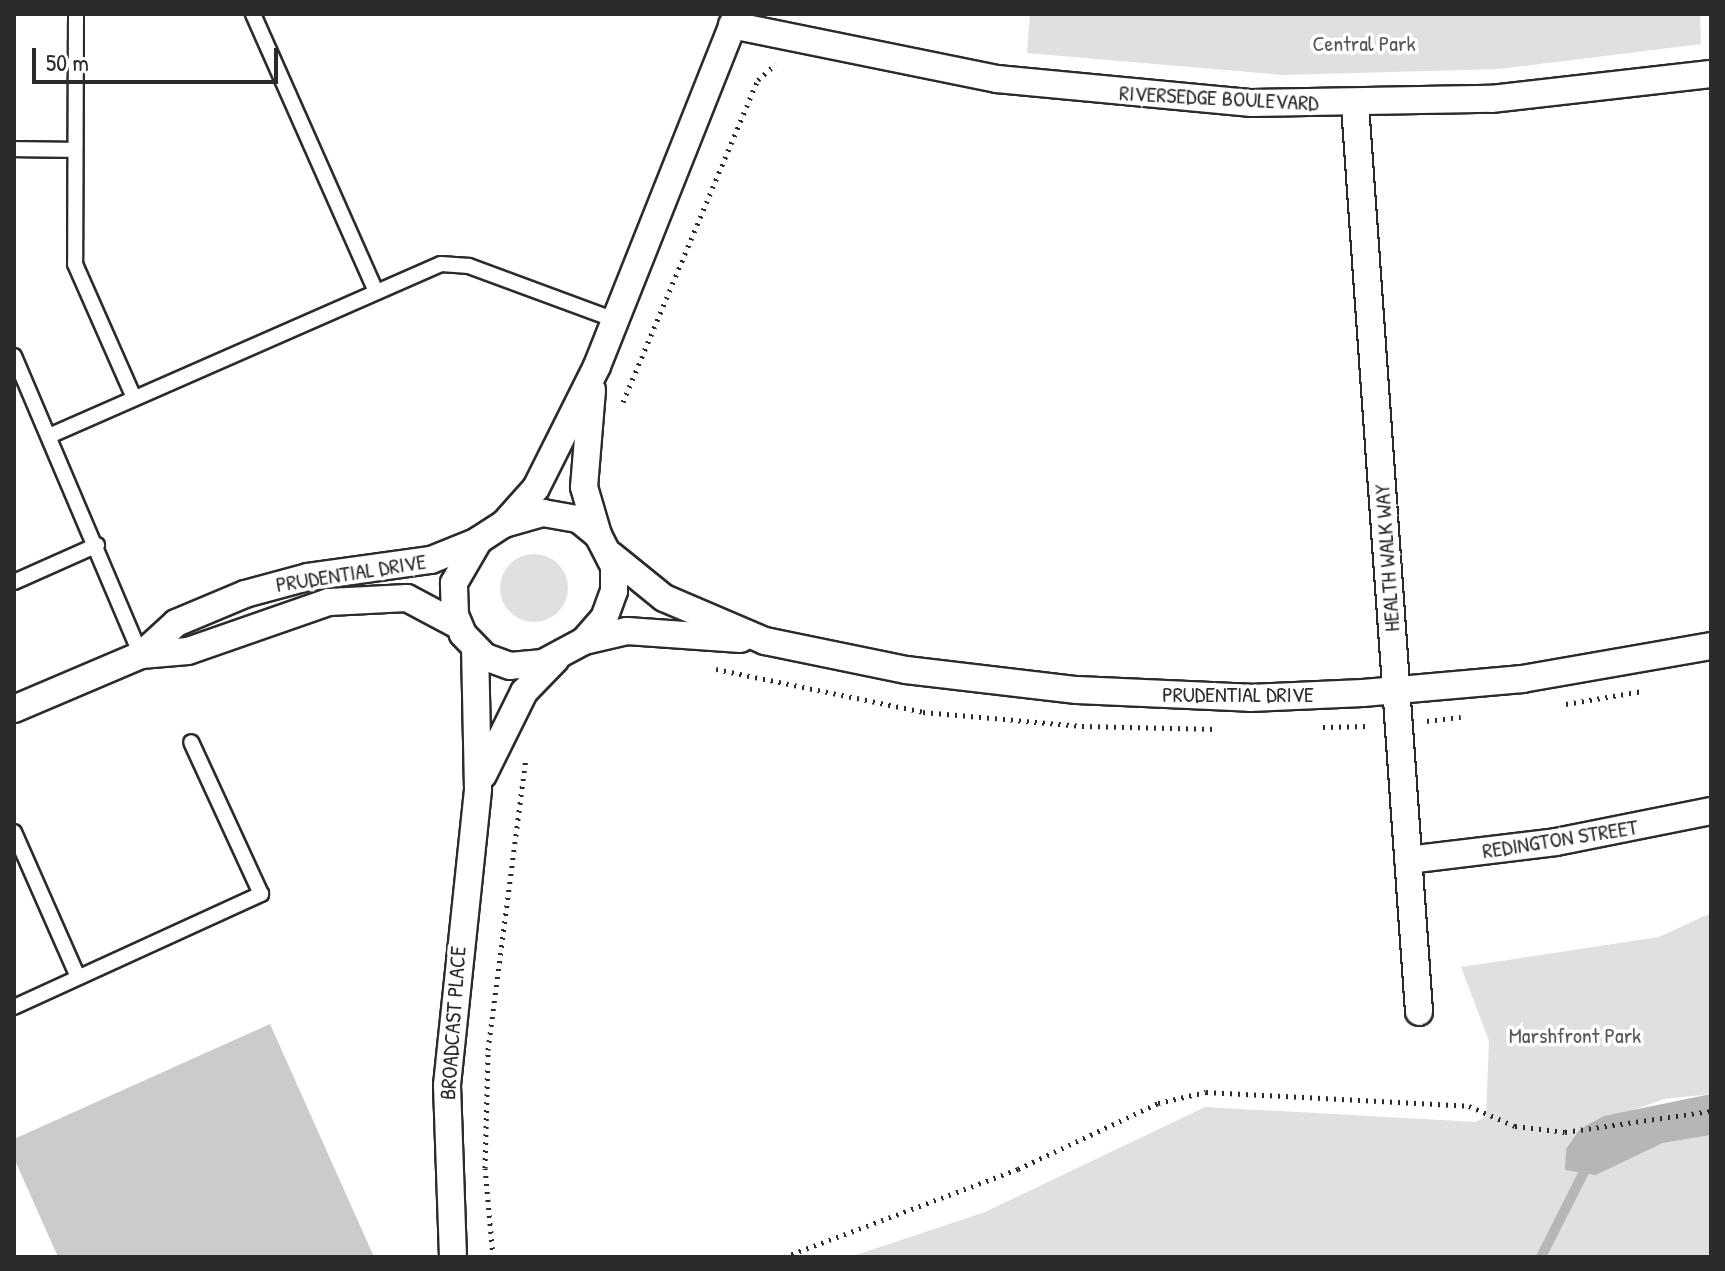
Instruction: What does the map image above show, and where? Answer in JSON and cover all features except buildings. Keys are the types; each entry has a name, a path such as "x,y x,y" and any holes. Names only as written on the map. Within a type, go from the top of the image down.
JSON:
{"street":[{"name":"RIVERSEDGE BOULEVARD","path":"735,20 997,79 1202,100 1355,105 1534,95 1711,74"},
{"path":"597,366 584,487 604,545 610,605 584,641 559,657 510,666 475,649 458,625 454,583 479,540 504,524 547,469 597,366 735,20"},
{"name":"HEALTH WALK WAY","path":"1355,105 1419,1012"},
{"path":"504,524 555,514 578,519 604,545"},
{"name":"PRUDENTIAL DRIVE","path":"141,655 176,623 245,594 308,577 431,560 479,540"},
{"name":"PRUDENTIAL DRIVE","path":"604,545 664,598 765,641"},
{"name":"PRUDENTIAL DRIVE","path":"14,709 141,655 188,651 296,610 365,597 421,602 458,625"},
{"name":"PRUDENTIAL DRIVE","path":"584,641 642,631 765,641 869,664 1077,690 1250,698 1522,679 1711,646"},
{"name":"BROADCAST PLACE","path":"453,1257 447,1085 478,789 475,649"},
{"name":"BROADCAST PLACE","path":"478,789 512,712 559,657"},
{"name":"REDINGTON STREET","path":"1408,860 1556,842 1711,811"}],"lane":[{"path":"76,14 75,264 134,398"},
{"path":"253,14 376,291"},
{"path":"14,149 75,150"},
{"path":"49,436 376,291 455,264 615,320"},
{"path":"14,356 97,545 141,655"},
{"path":"14,582 97,545"},
{"path":"14,1007 261,894 191,742"},
{"path":"14,832 78,977"}],"path":[{"path":"622,406 758,80 775,65"},
{"path":"707,667 923,712 1082,726 1233,729"},
{"path":"1312,728 1360,727"},
{"path":"493,1257 485,1168 488,1050 529,740"},
{"path":"784,1257 1191,1094 1238,1091 1469,1106 1515,1126 1565,1132 1711,1111"}],"green space":[{"name":"Central Park","path":"1030,14 1700,14 1701,44 1499,69 1283,75 1027,53"},
{"path":"534,554 558,564 568,588 558,612 534,622 510,612 500,588 510,564"},
{"name":"Marshfront Park","path":"1711,913 1711,1094 1664,1099 1580,1129 1596,1175 1663,1143 1711,1135 1711,1257 850,1257 985,1212 1205,1107 1476,1122 1486,1116 1489,1041 1461,967 1659,937"}],"shaded area":[{"path":"1711,1094 1711,1135 1663,1143 1596,1175 1565,1170 1566,1149 1580,1129 1604,1116"}],"waterway":[{"path":"1541,1257 1587,1166"}]}
